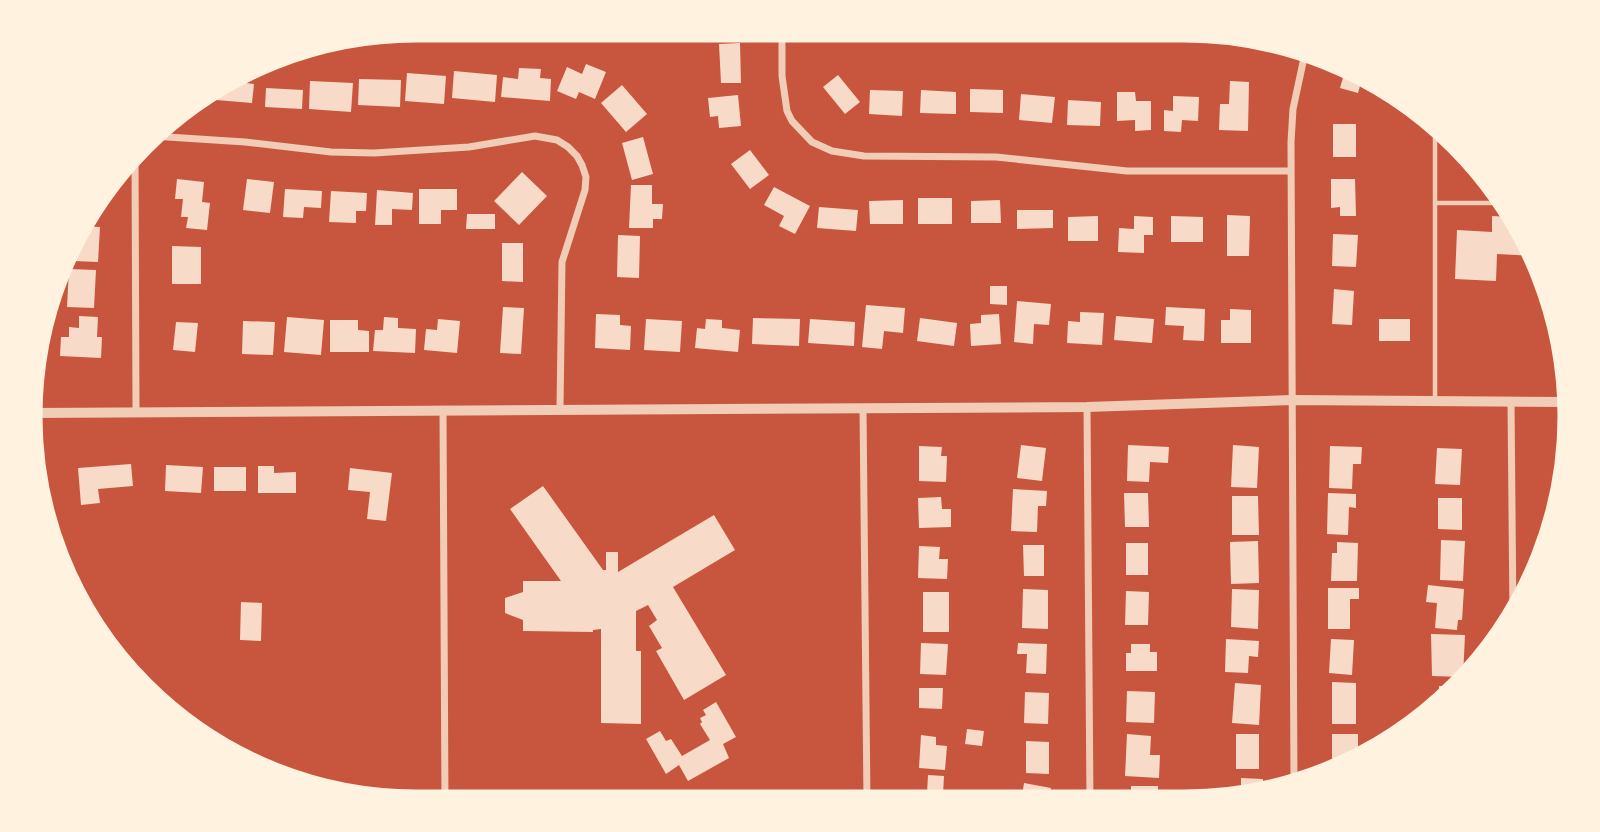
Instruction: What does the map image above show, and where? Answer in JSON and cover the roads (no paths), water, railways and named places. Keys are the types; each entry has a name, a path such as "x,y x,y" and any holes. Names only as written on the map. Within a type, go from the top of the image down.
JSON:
{"street":[{"path":"782,38 782,76 787,111 799,131 812,142 832,151 864,156 996,158 1127,171 1290,171"},
{"path":"1294,777 1290,171 1293,109 1304,59"},
{"path":"162,137 352,153 456,148 535,136 557,140 568,147 577,156 586,177 585,190 562,262 560,409"},
{"path":"135,164 135,412"},
{"path":"38,415 1087,407 1292,400 1561,402"},
{"path":"1511,401 1513,602"},
{"path":"1087,407 1090,794"},
{"path":"863,408 867,794"},
{"path":"443,410 445,794"}],"lane":[{"path":"1434,401 1435,134"},
{"path":"1435,203 1496,203"}]}
